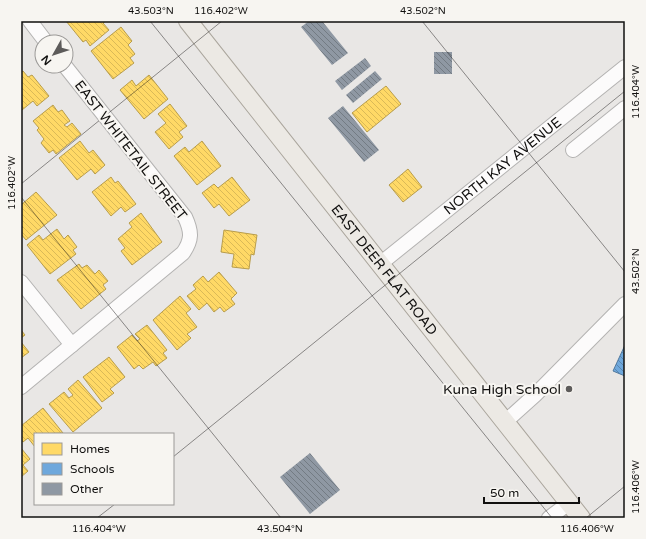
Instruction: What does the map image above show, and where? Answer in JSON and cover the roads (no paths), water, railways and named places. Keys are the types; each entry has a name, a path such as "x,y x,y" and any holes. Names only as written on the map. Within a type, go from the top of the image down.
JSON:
{"main road":[{"name":"EAST DEER FLAT ROAD","path":"188,21 581,518"}],"street":[{"path":"30,21 40,34"},
{"name":"NORTH KAY AVENUE","path":"380,264 625,67"},
{"name":"EAST WHITETAIL STREET","path":"71,74 185,217 191,236 189,244 183,254 72,346"},
{"path":"573,150 625,108"},
{"path":"21,282 72,346 21,387"},
{"path":"505,422 535,395 625,304"},
{"path":"549,518 569,503"}],"place":[{"name":"Kuna High School","path":"569,389"}]}
